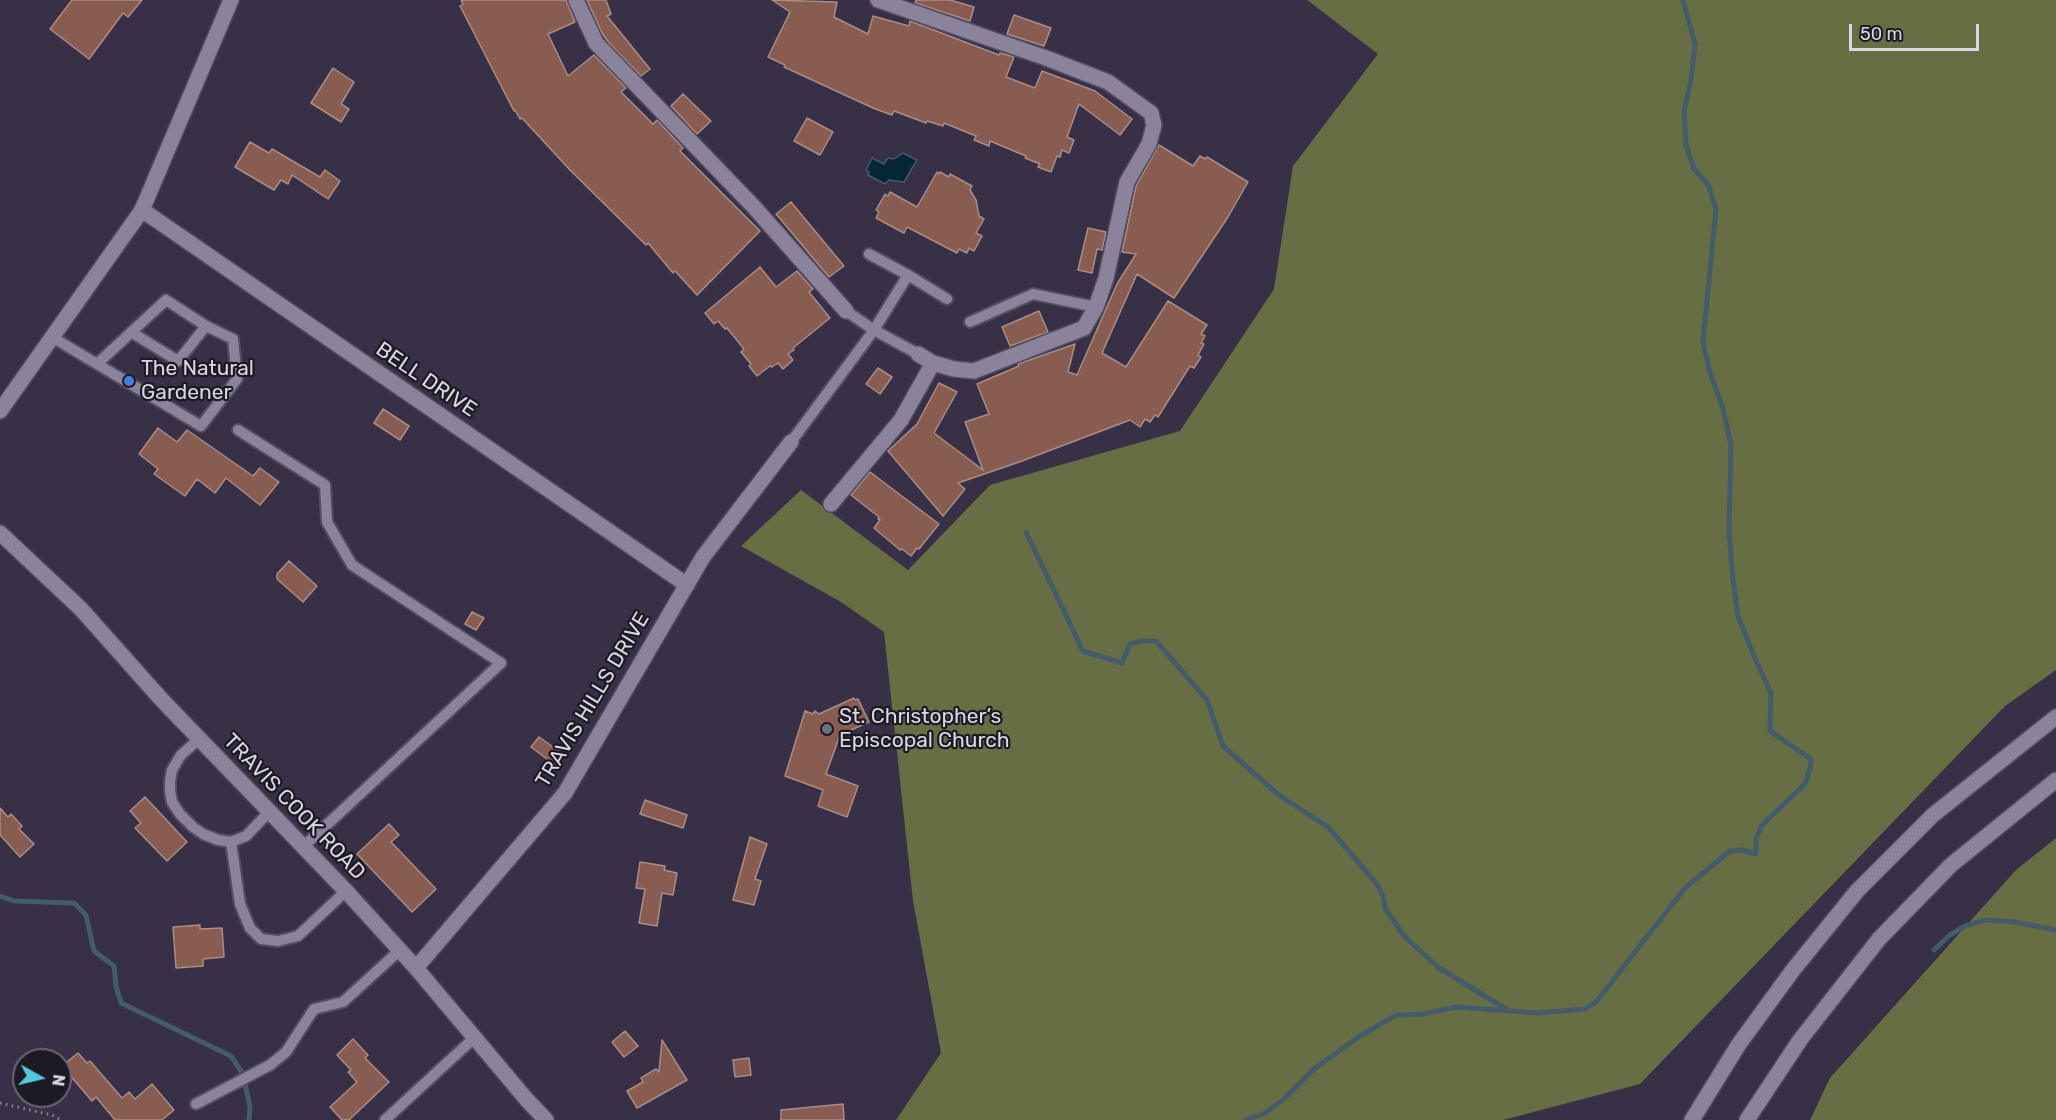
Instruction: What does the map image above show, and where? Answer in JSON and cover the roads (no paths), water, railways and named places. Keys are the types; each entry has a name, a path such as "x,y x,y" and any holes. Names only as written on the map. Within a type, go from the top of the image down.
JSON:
{"street":[{"path":"0,411 142,210 231,0"},
{"path":"576,0 596,43 754,207 846,311"},
{"path":"878,0 1108,81 1151,113 1155,125 1149,144 1127,182 1106,278 1096,307 1084,328 974,371 954,369 933,363 918,354"},
{"name":"BELL DRIVE","path":"142,210 687,585"},
{"path":"831,504 901,420 933,363"},
{"name":"TRAVIS HILLS DRIVE","path":"416,968 565,794 703,557 791,442"},
{"name":"TRAVIS COOK ROAD","path":"0,533 81,609 161,699 346,891 416,968 546,1120"},
{"path":"1692,1120 1739,1044 1793,970 1857,891 1933,815 2056,717"},
{"path":"1747,1120 1800,1040 1879,939 1951,865 2056,780"}],"lane":[{"path":"869,254 947,299"},
{"path":"791,442 874,330 908,275"},
{"path":"970,322 1033,294 1096,307"},
{"path":"52,337 97,364 201,426 237,379 233,339 206,326 166,300 97,364"},
{"path":"846,311 874,330 918,354"},
{"path":"131,332 178,361 206,326"},
{"path":"238,430 325,485 327,522 352,565 501,663 304,846"},
{"path":"199,739 181,755 172,770 170,781 172,802 180,814 193,827 218,840 231,842 246,836 270,811"},
{"path":"231,842 240,904 250,928 261,939 284,941 298,936 346,891"},
{"path":"196,1104 270,1065 286,1052 314,1009 344,1002 400,950"},
{"path":"385,1120 474,1038"}],"water":[{"path":"903,153 917,160 904,182 889,180 885,184 868,175 869,172 866,170 872,158 884,164 888,158 894,159"}],"waterway":[{"path":"1246,1120 1265,1113 1284,1099 1314,1069 1360,1036 1396,1015 1423,1014 1456,1007 1538,1013 1585,1009 1596,1002 1685,888 1730,851 1743,850 1756,854 1756,839 1762,825 1805,784 1811,759 1770,731 1771,693 1738,616 1729,530 1731,445 1723,408 1710,373 1703,342 1716,210 1709,186 1694,169 1686,145 1684,111 1691,80 1695,44 1683,0"},
{"path":"1026,532 1083,651 1122,663 1130,644 1156,641 1207,700 1223,746 1280,796 1328,827 1376,883 1383,896 1385,908 1404,936 1439,968 1506,1009"},
{"path":"0,896 14,901 74,903 86,915 94,951 114,966 121,1003 231,1056 243,1074 250,1107 249,1120"},
{"path":"1934,950 1950,935 1965,926 1985,920 2015,922 2056,930"}],"place":[{"name":"The Natural Gardener","path":"129,381"},
{"name":"St. Christopher’s Episcopal Church","path":"827,729"}]}
